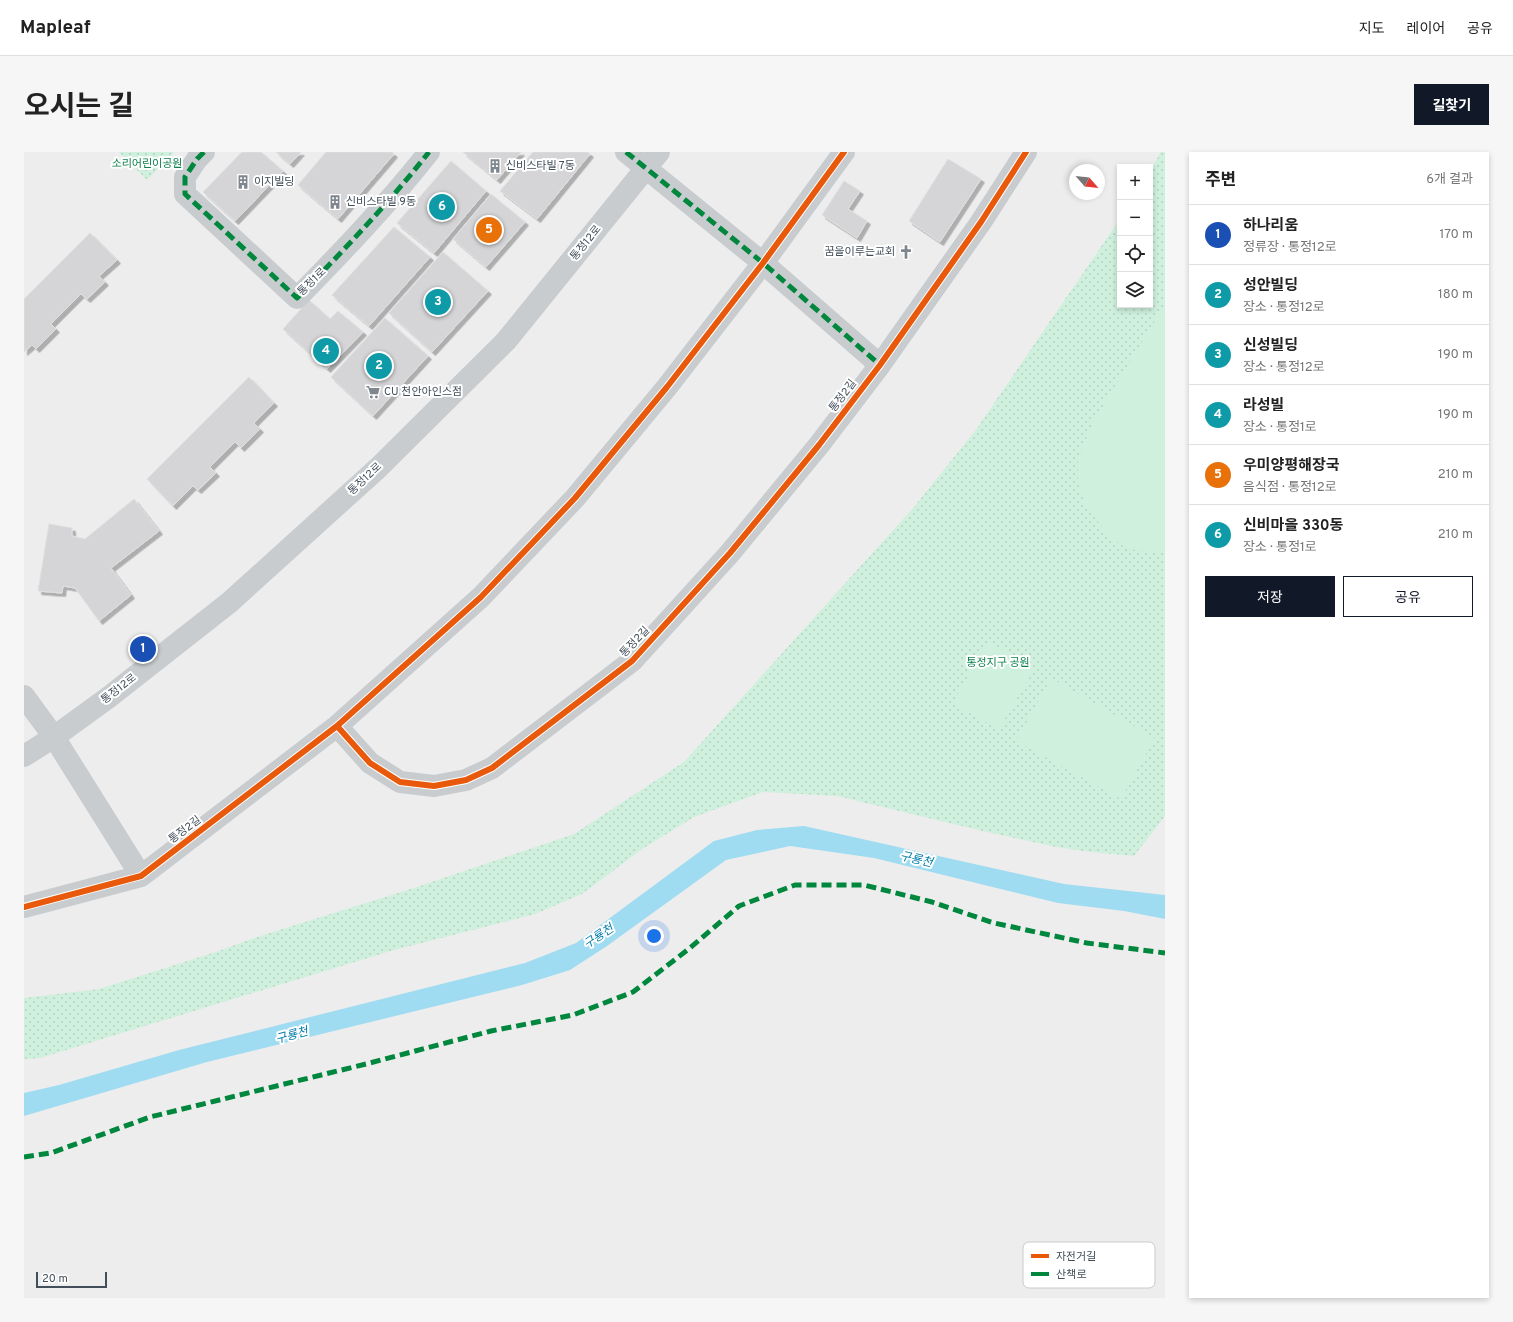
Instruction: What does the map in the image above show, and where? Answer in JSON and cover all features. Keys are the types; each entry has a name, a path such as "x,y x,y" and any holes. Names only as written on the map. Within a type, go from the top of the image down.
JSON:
{"street":[{"name":"통정1로","path":"204,152 197,159 185,177 185,194 297,298 348,247 428,152"},
{"path":"626,152 653,160 763,264 880,364"},
{"name":"통정2길","path":"24,908 141,876 337,726 481,597 575,498 667,387 763,264 844,152"},
{"name":"통정2길","path":"337,726 370,763 400,782 434,786 466,780 492,768 632,661 730,553 819,445 880,364 981,222 1026,152"},
{"name":"통정12로","path":"24,756 54,737 109,697 230,602 378,468 506,341 653,160"},
{"path":"24,696 54,737 141,876"}],"green space":[{"name":"소리어린이공원","path":"119,152 174,152 147,180"},
{"name":"통정지구 공원","path":"1161,152 1165,152 1165,816 1134,856 1056,847 837,796 763,792 694,817 642,849 582,894 535,914 394,950 40,1058 24,1059 24,998 99,989 219,951 254,938 417,887 574,834 684,762 914,507 975,431 1117,223 1117,308 1153,308 1153,166"},
{"path":"1165,304 1165,551 1156,552 1126,549 1108,534 1086,507 1078,484 1078,458 1093,422"},
{"path":"988,641 1035,668 999,729 952,704"},
{"path":"1051,678 1155,738 1121,799 1016,741"}],"water":[{"name":"구룡천","path":"804,826 1064,884 1165,895 1165,919 1124,911 1058,903 874,858 790,846 726,860 607,946 570,970 522,985 207,1062 24,1116 24,1093 59,1085 179,1050 525,963 576,943 714,841 757,830"}],"building":[{"name":"이지빌딩","path":"242,152 261,152 283,171 235,221 203,192"},
{"path":"276,152 301,152 290,164"},
{"name":"신비스타빌 9동","path":"326,152 392,152 394,154 338,219 298,185"},
{"name":"신비스타빌 7동","path":"463,152 521,152 497,180"},
{"path":"533,152 588,152 590,154 537,219 500,191"},
{"path":"948,159 981,179 940,242 909,221"},
{"path":"451,161 486,191 434,253 397,223"},
{"path":"844,181 860,191 848,209 867,221 857,238 822,215"},
{"path":"491,194 525,222 486,267 453,239"},
{"path":"394,227 430,257 369,326 332,295"},
{"path":"90,233 117,260 99,276 105,282 87,299 81,294 51,324 56,329 36,349 32,345 24,352 24,299"},
{"path":"443,252 488,291 432,352 389,313"},
{"path":"309,300 330,319 338,311 363,332 327,369 283,329"},
{"path":"385,318 428,356 373,416 331,377"},
{"path":"249,377 274,403 254,423 260,429 241,448 235,442 210,467 216,473 198,490 193,486 173,506 147,479"},
{"path":"134,499 159,531 111,568 131,595 99,621 75,588 63,586 62,593 38,591 49,524 72,528 72,536 85,539"}],"marked path":[{"path":"204,152 197,159 185,177 185,194 297,298 365,227 429,152"},
{"path":"626,152 763,263 880,365"},
{"path":"24,1157 51,1153 150,1117 366,1064 491,1031 573,1015 633,992 690,948 739,906 795,885 864,885 932,902 994,923 1087,943 1165,953"}],"cycle path":[{"path":"24,907 141,876 337,726 481,597 575,498 667,387 763,263 844,152"},
{"path":"337,726 370,763 400,782 434,786 466,780 492,768 632,661 730,553 819,445 880,365 981,222 1026,152"}],"place":[{"name":"신비스타빌 7동","path":"495,166"},
{"name":"이지빌딩","path":"243,182"},
{"name":"신비스타빌 9동","path":"335,202"},
{"name":"신비마을 330동","path":"442,207"},
{"name":"우미양평해장국","path":"489,230"},
{"name":"꿈을이루는교회","path":"906,252"},
{"name":"신성빌딩","path":"438,302"},
{"name":"라성빌","path":"326,351"},
{"name":"성안빌딩","path":"379,366"},
{"name":"CU 천안아인스점","path":"373,392"},
{"name":"하나리움","path":"143,649"}]}
